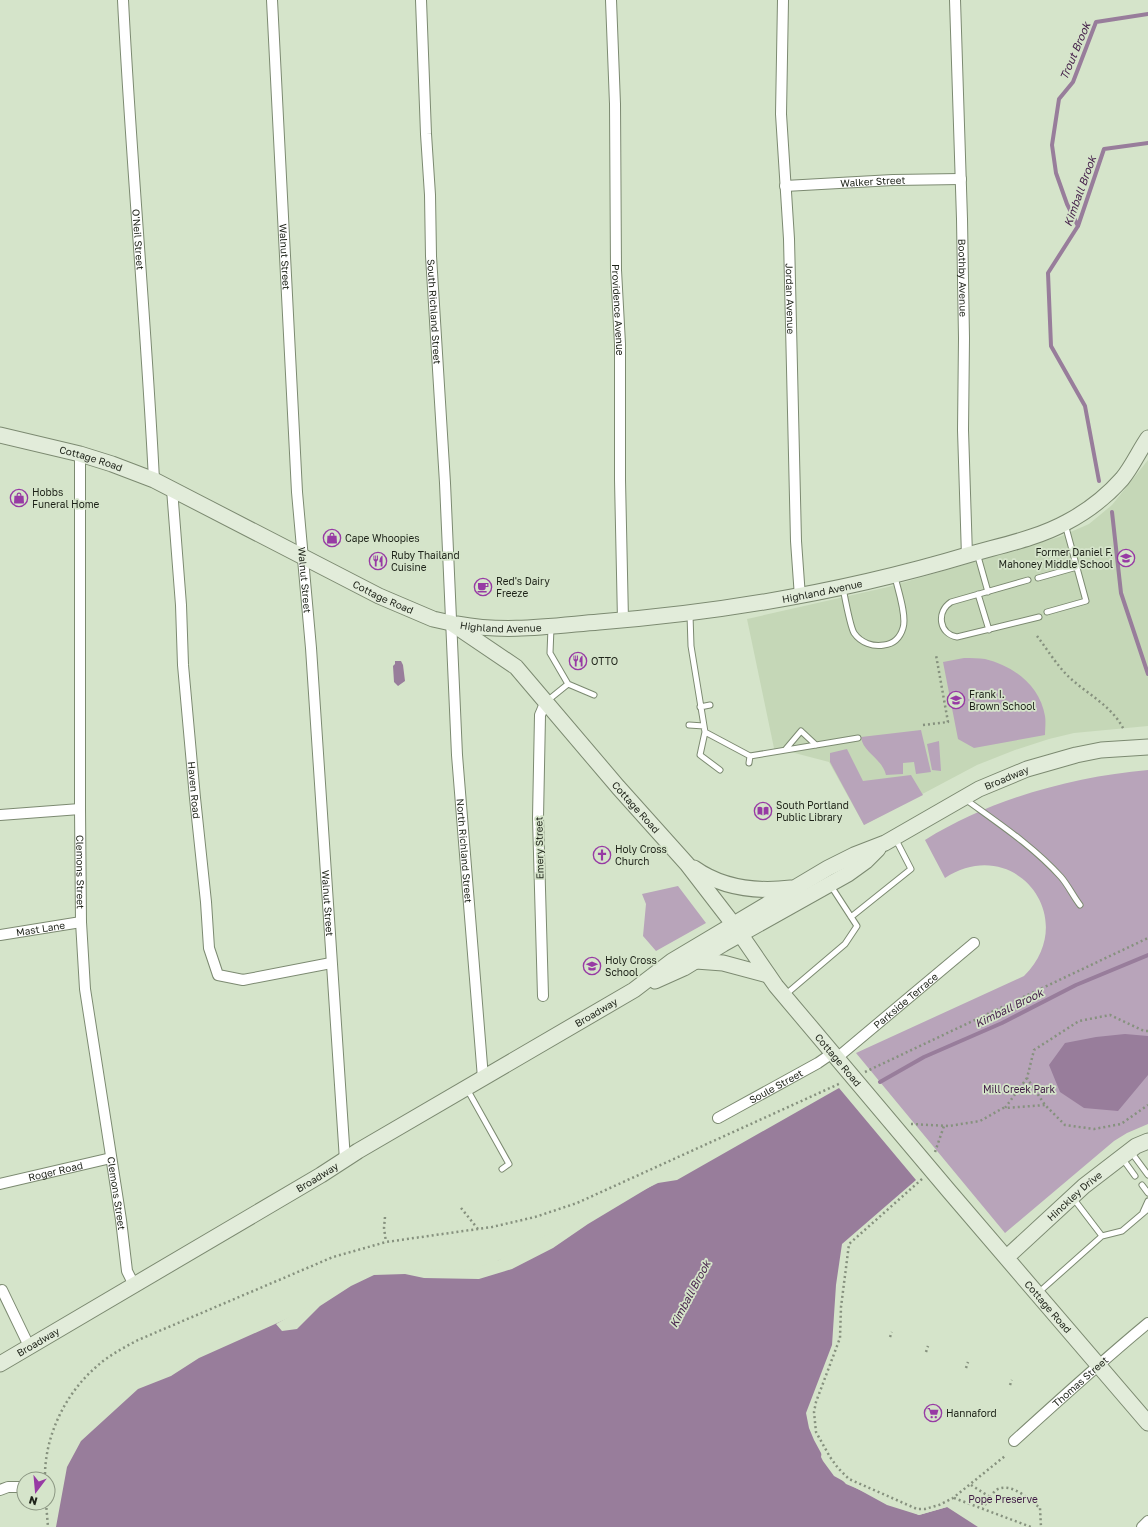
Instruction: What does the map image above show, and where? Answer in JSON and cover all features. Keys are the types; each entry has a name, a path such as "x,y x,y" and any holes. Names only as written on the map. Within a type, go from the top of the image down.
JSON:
{"street":[{"name":"O'Neil Street","path":"122,0 150,399 154,480"},
{"name":"Walnut Street","path":"272,0 302,557 311,648 345,1160"},
{"name":"South Richland Street","path":"421,0 430,195 431,256 445,483 451,623"},
{"name":"Providence Avenue","path":"612,0 615,104 616,270 620,344 620,480 623,620"},
{"name":"Jordan Avenue","path":"783,0 781,114 789,239 796,541 800,597"},
{"name":"Boothby Avenue","path":"955,0 961,179 964,338 963,430 972,554"},
{"name":"Walker Street","path":"785,186 893,180 961,179"},
{"name":"Cottage Road","path":"0,435 80,454 154,480 379,596 433,619 451,623 516,667 618,787 687,864 785,996 1148,1423"},
{"name":"Highland Avenue","path":"451,623 479,628 520,629 690,614 800,597 895,576 1032,536 1065,523 1103,499 1123,478 1148,438"},
{"name":"Clemons Street","path":"80,454 81,922 86,996 121,1220 127,1271 134,1285"},
{"name":"Haven Road","path":"172,489 181,605 183,665 194,798 206,902 209,948 218,975 243,980 331,963"},
{"name":"North Richland Street","path":"451,623 457,755 483,1078"},
{"name":"Emery Street","path":"543,996 538,818 540,715 546,701"},
{"name":"Broadway","path":"0,1364 634,990 684,968 696,961 723,944 737,930 796,887 854,855 890,840 979,789 1003,778 1052,761 1100,750 1146,748"},
{"path":"0,815 80,809"},
{"name":"Broadway","path":"634,990 672,961 848,874 866,861 890,840"},
{"path":"687,864 702,874 732,886 761,890 796,887"},
{"name":"Mast Lane","path":"0,935 81,922"},
{"name":"Parkside Terrace","path":"836,1055 974,943"},
{"path":"696,961 723,963 768,975"},
{"name":"Soule Street","path":"718,1118 818,1063 836,1055"},
{"name":"Hinckley Drive","path":"1007,1257 1072,1197 1125,1153 1148,1141"},
{"name":"Roger Road","path":"0,1184 111,1158"},
{"path":"0,1292 2,1290 29,1346"},
{"name":"Thomas Street","path":"1014,1441 1098,1365 1148,1323"},
{"path":"0,1490 8,1487 16,1487"},
{"path":"1142,1527 1148,1522"}],"lane":[{"path":"1048,612 1086,601 1065,523"},
{"path":"972,554 988,592"},
{"path":"1038,578 1077,567"},
{"path":"842,588 854,633 865,643 877,646 890,644 898,639 904,627 904,615 895,576"},
{"path":"1028,580 951,602 945,606 942,612 940,619 942,626 951,636 957,637 1039,617"},
{"path":"978,594 989,630"},
{"path":"690,614 691,646 704,729 700,755 720,770"},
{"path":"551,626 550,653 568,684 594,695"},
{"path":"546,701 568,684"},
{"path":"700,707 710,705"},
{"path":"689,725 704,729 750,756 858,738"},
{"path":"785,750 801,730 816,745"},
{"path":"750,756 750,764"},
{"path":"963,798 1018,838 1043,859 1062,878 1080,905"},
{"path":"851,917 911,869 890,840"},
{"path":"785,996 845,944 857,926 830,884"},
{"path":"467,1088 509,1164 502,1169"},
{"path":"1125,1153 1148,1175"},
{"path":"1125,1153 1135,1176"},
{"path":"1142,1185 1148,1193"},
{"path":"1072,1197 1102,1236"},
{"path":"1142,1213 1148,1201"},
{"path":"1038,1294 1102,1236 1122,1231 1148,1209"}],"path":[{"path":"1037,636 1066,675 1101,702 1120,722 1124,730"},
{"path":"923,726 948,722 936,655"},
{"path":"865,1072 1148,938"},
{"path":"911,1124 944,1126 980,1120 1006,1107 1027,1078 1034,1050 1079,1021 1110,1015 1144,1031 1148,1031"},
{"path":"1027,1078 1045,1105 1065,1125 1094,1129 1121,1124 1148,1105"},
{"path":"46,1471 47,1451 56,1423 68,1399 80,1382 97,1366 112,1355 138,1340 333,1257 386,1242 479,1229 535,1217 577,1203 842,1082"},
{"path":"1006,1107 1005,1108 1045,1105"},
{"path":"935,1152 944,1126"},
{"path":"923,1179 849,1244 842,1300 840,1338 816,1402 814,1412 816,1432 830,1457 849,1479 921,1509 938,1506 953,1498 1005,1456"},
{"path":"460,1208 479,1229"},
{"path":"384,1217 386,1242"},
{"path":"890,1338 892,1332"},
{"path":"926,1352 928,1346"},
{"path":"966,1368 968,1362"},
{"path":"1010,1385 1012,1380"},
{"path":"971,1484 990,1497"},
{"path":"983,1508 996,1490 1006,1488 1019,1491 1040,1508 1041,1527"},
{"path":"953,1498 1031,1527"},
{"path":"47,1511 48,1527"}],"shaded area":[{"name":"Frank I. Brown School","path":"1148,460 1148,726 1074,733 1015,750 977,765 864,825 829,762 787,751 775,753 747,619 888,587 1059,537 1089,524 1112,505"}],"green space":[{"path":"964,658 983,659 996,662 1015,672 1024,679 1038,695 1042,705 1045,718 1045,735 974,748 958,739 943,662"},
{"path":"921,730 931,772 916,774 914,762 903,763 903,774 886,775 881,764 862,743 861,737"},
{"path":"939,741 941,771 932,770 927,744"},
{"path":"847,749 863,781 911,775 923,795 864,825 830,762 830,753"},
{"name":"Mill Creek Park","path":"1148,770 1148,1124 1127,1133 1114,1141 1005,1233 856,1053 1024,976 1040,953 1046,930 1043,908 1032,888 1016,874 995,866 971,867 945,878 925,840 977,813 1032,792 1090,778"},
{"path":"678,886 706,923 656,951 643,936 646,904 642,894"}],"water":[{"path":"395,661 401,661 403,665 405,681 398,686 394,682 393,666"},
{"path":"1125,1034 1148,1036 1148,1075 1118,1111 1084,1108 1060,1092 1049,1065 1065,1043 1096,1037"},
{"path":"839,1088 916,1180 842,1244 836,1285 832,1345 806,1413 809,1428 827,1464 846,1484 919,1515 947,1507 978,1527 56,1527 67,1467 81,1441 138,1389 171,1376 199,1358 304,1311 372,1272 477,1271 658,1183 677,1180"}],"pier":[{"path":"652,1183 653,1185 588,1224 553,1248 512,1269 479,1279 424,1278 405,1274 374,1275 351,1286 320,1306 297,1329 282,1331 276,1324 372,1270 477,1269 492,1261 497,1261 516,1250"},
{"path":"822,1450 829,1462 848,1482 919,1513 943,1506 947,1507 919,1515 887,1505 834,1476 821,1457"}],"waterway":[{"name":"Trout Brook","path":"1078,226 1067,204 1056,173 1052,145 1059,99 1073,82 1096,22 1148,14"},
{"name":"Kimball Brook","path":"1099,481 1085,406 1051,346 1048,273 1078,226 1104,149 1148,143"},
{"name":"Kimball Brook","path":"1112,512 1121,593 1148,674"},
{"name":"Kimball Brook","path":"880,1082 924,1057 1002,1023 1076,985 1148,955"}],"place":[{"name":"Hobbs Funeral Home","path":"19,498"},
{"name":"Cape Whoopies","path":"332,538"},
{"name":"Former Daniel F. Mahoney Middle School","path":"1126,558"},
{"name":"Ruby Thailand Cuisine","path":"378,561"},
{"name":"Red's Dairy Freeze","path":"483,587"},
{"name":"OTTO","path":"578,661"},
{"name":"Frank I. Brown School","path":"956,700"},
{"name":"South Portland Public Library","path":"763,811"},
{"name":"Holy Cross Church","path":"602,855"},
{"name":"Holy Cross School","path":"592,966"},
{"name":"Hannaford","path":"933,1413"}],"park label":[{"name":"Pope Preserve","path":"1003,1499"}]}
